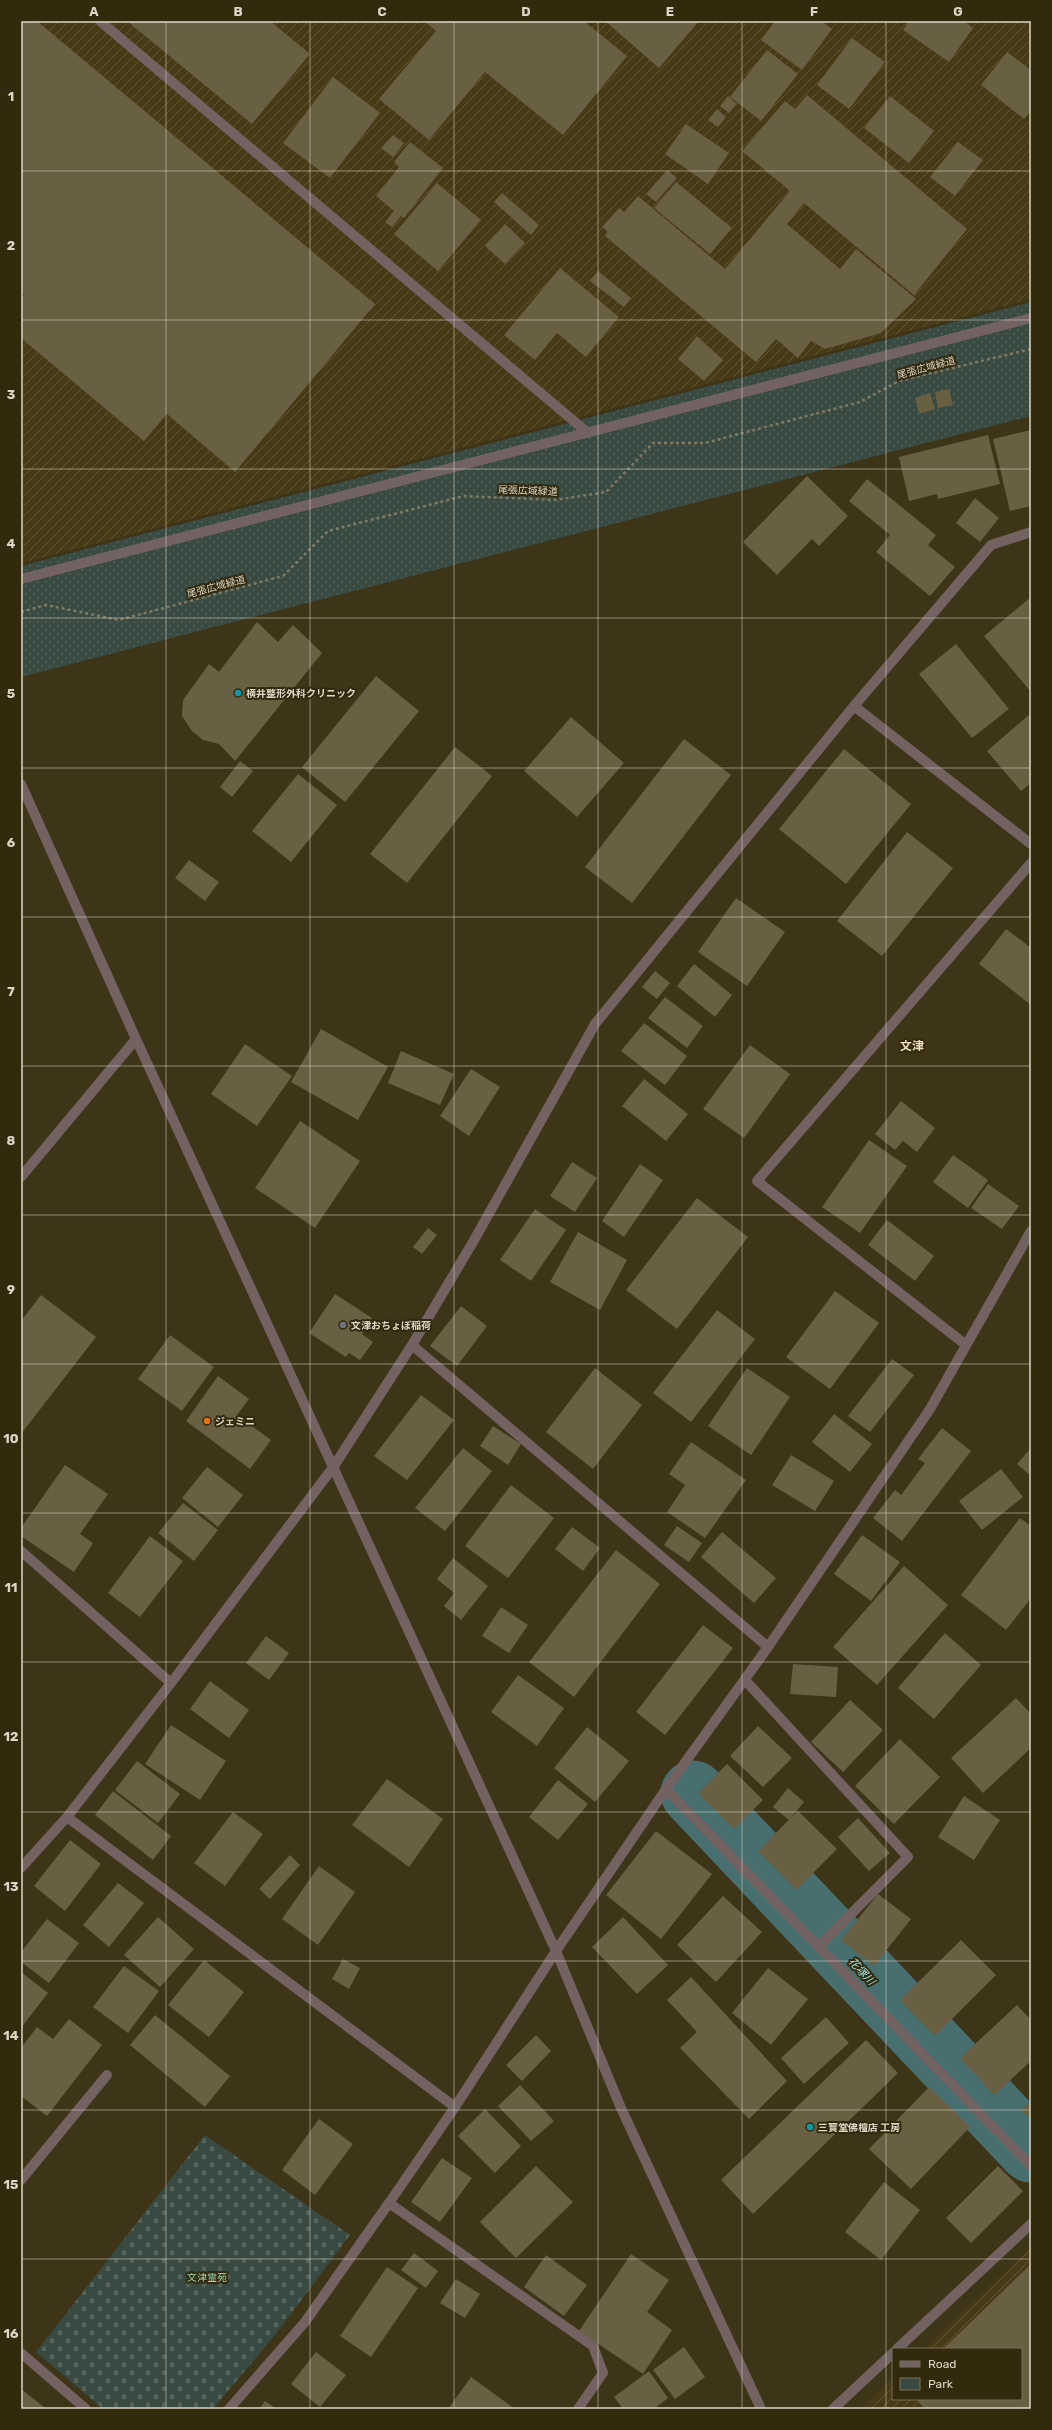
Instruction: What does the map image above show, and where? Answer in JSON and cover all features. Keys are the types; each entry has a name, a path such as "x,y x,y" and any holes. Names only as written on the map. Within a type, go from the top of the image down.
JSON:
{"street":[{"path":"100,21 588,434"},
{"path":"21,579 588,434 1031,318"},
{"path":"21,1868 67,1817 171,1683 334,1466 412,1345 473,1242 595,1024 854,706 991,545 1031,532"},
{"path":"854,706 1031,844"},
{"path":"21,784 136,1039 334,1466 556,1951 621,2108 761,2409"},
{"path":"966,1345 757,1181 1031,863"},
{"path":"21,1177 136,1039"},
{"path":"229,2409 305,2322 390,2202 455,2107 556,1951 666,1789 768,1647 930,1409 1031,1230"},
{"path":"412,1345 768,1647"},
{"path":"21,1551 171,1683"},
{"path":"745,1680 908,1857 820,1946"},
{"path":"666,1789 820,1946 1031,2166"},
{"path":"67,1817 455,2107"},
{"path":"21,2180 107,2076"},
{"path":"390,2202 593,2346 603,2373 578,2409"},
{"path":"898,2348 1031,2224"},
{"path":"21,2353 86,2409"},
{"path":"833,2409 892,2354"}],"path":[{"name":"尾張広域緑道","path":"21,612 46,605 119,620 283,576 328,531 464,496 555,500 606,492 653,443 705,443 860,402 899,381 1031,349"}],"shaded area":[{"path":"21,21 1031,21 1031,299 21,563"},
{"path":"1031,2247 1031,2409 861,2409 892,2379 892,2400 1022,2400 1022,2348 925,2348"}],"green space":[{"path":"1031,302 1031,416 21,677 21,566"},
{"name":"文津霊苑","path":"205,2135 350,2235 275,2335 213,2409 103,2409 36,2352"}],"building":[{"path":"21,21 37,21 375,304 235,472 167,414 144,441 21,338 21,299 24,295 21,292"},
{"path":"127,21 270,21 310,54 252,124"},
{"path":"424,21 584,21 627,56 563,135 485,72 429,140 379,99 436,31"},
{"path":"605,21 699,21 659,68"},
{"path":"775,21 821,21 832,29 802,70 761,40"},
{"path":"909,21 964,21 973,28 949,62 903,30"},
{"path":"852,38 885,62 849,109 817,85"},
{"path":"767,50 798,74 761,121 730,97"},
{"path":"1007,52 1031,70 1031,111 1024,119 981,85"},
{"path":"333,77 380,113 330,178 283,143"},
{"path":"807,95 967,229 914,295 804,203 787,224 840,269 856,249 916,299 881,333 825,349 811,341 798,358 776,339 756,362 605,236 608,232 602,227 619,208 624,212 638,196 725,269 790,191 742,151 785,101 795,109"},
{"path":"728,96 737,104 729,113 720,106"},
{"path":"890,96 934,131 909,163 864,128"},
{"path":"717,109 726,117 718,127 708,120"},
{"path":"686,124 729,153 708,184 665,154"},
{"path":"393,135 404,143 393,157 381,148"},
{"path":"410,142 443,168 404,218 401,216 392,227 385,222 394,211 376,196 399,167 394,162"},
{"path":"958,142 983,160 955,196 930,177"},
{"path":"667,170 677,178 656,202 646,194"},
{"path":"676,182 732,228 710,254 654,208"},
{"path":"437,183 481,220 438,271 394,234"},
{"path":"502,193 539,225 531,235 494,202"},
{"path":"505,224 525,243 505,264 485,246"},
{"path":"560,268 619,317 586,357 557,333 535,360 504,335"},
{"path":"598,271 631,298 624,307 590,281"},
{"path":"697,336 723,360 704,381 678,359"},
{"path":"949,389 953,405 938,408 935,392"},
{"path":"930,393 935,409 919,414 915,398"},
{"path":"1031,430 1031,506 1010,511 993,439"},
{"path":"988,435 1000,484 938,499 937,494 909,501 899,457"},
{"path":"807,476 848,516 819,546 812,539 777,575 743,542"},
{"path":"867,479 936,535 928,545 955,567 930,596 876,552 890,535 849,501"},
{"path":"975,498 999,518 980,542 956,523"},
{"path":"1031,597 1031,692 984,636"},
{"name":"横井整形外科クリニック","path":"257,622 278,642 293,625 322,653 235,761 219,744 203,740 192,731 182,716 183,700 209,664 219,672"},
{"path":"956,644 1009,709 972,738 919,674"},
{"path":"376,676 419,711 345,802 302,767"},
{"path":"1031,713 1031,783 1021,791 987,751"},
{"path":"571,717 624,763 577,817 524,771"},
{"path":"684,739 731,775 632,903 585,867"},
{"path":"455,747 492,776 407,883 370,854"},
{"path":"844,749 911,804 846,884 779,829"},
{"path":"240,761 253,771 232,797 220,787"},
{"path":"298,774 337,805 291,862 252,831"},
{"path":"907,832 953,868 882,956 837,921"},
{"path":"189,860 219,882 205,901 175,878"},
{"path":"736,898 785,932 747,986 698,952"},
{"path":"1006,929 1031,948 1031,1005 979,964"},
{"path":"694,964 732,995 715,1017 677,986"},
{"path":"655,971 670,983 657,999 642,987"},
{"path":"665,997 703,1026 687,1048 648,1018"},
{"path":"644,1023 687,1056 665,1085 621,1051"},
{"path":"321,1029 388,1067 358,1120 291,1082"},
{"path":"245,1044 292,1076 257,1126 211,1094"},
{"path":"750,1045 790,1074 744,1138 703,1109"},
{"path":"401,1051 454,1074 440,1105 388,1083"},
{"path":"471,1069 500,1087 469,1136 440,1116"},
{"path":"644,1079 688,1114 666,1141 622,1106"},
{"path":"901,1101 935,1128 917,1152 903,1141 895,1150 875,1134"},
{"path":"300,1121 360,1161 315,1228 255,1188"},
{"path":"869,1140 907,1166 860,1233 822,1207"},
{"path":"953,1155 988,1180 968,1208 933,1182"},
{"path":"572,1162 597,1178 575,1212 550,1196"},
{"path":"640,1164 663,1180 624,1237 602,1221"},
{"path":"988,1184 1019,1206 1002,1229 971,1208"},
{"path":"697,1198 748,1237 677,1329 626,1290"},
{"path":"535,1209 566,1230 531,1281 500,1260"},
{"path":"887,1220 934,1256 915,1281 868,1245"},
{"path":"428,1228 437,1235 422,1254 413,1247"},
{"path":"578,1232 627,1260 600,1310 550,1282"},
{"path":"835,1291 879,1323 830,1389 786,1357"},
{"path":"335,1294 372,1318 362,1334 373,1342 360,1360 349,1353 346,1357 309,1333"},
{"path":"41,1295 96,1337 21,1434 21,1321"},
{"path":"461,1306 487,1326 457,1366 430,1346"},
{"path":"717,1310 755,1339 691,1422 653,1393"},
{"path":"170,1335 214,1367 182,1411 138,1379"},
{"path":"892,1359 914,1375 870,1432 848,1416"},
{"path":"595,1368 642,1405 593,1469 546,1432"},
{"path":"747,1368 790,1397 751,1455 708,1426"},
{"path":"218,1376 249,1399 237,1415 271,1440 250,1469 186,1421"},
{"path":"421,1395 454,1420 407,1480 374,1456"},
{"path":"834,1414 872,1444 850,1472 812,1442"},
{"path":"493,1426 521,1444 508,1465 480,1446"},
{"path":"942,1428 971,1451 902,1541 873,1518 895,1490 901,1495 925,1463 918,1459"},
{"path":"691,1442 746,1480 705,1538 667,1512 685,1485 669,1474"},
{"path":"463,1448 492,1471 445,1531 415,1508"},
{"path":"1031,1448 1031,1476 1017,1464"},
{"path":"791,1455 834,1481 815,1511 772,1485"},
{"path":"65,1465 108,1494 80,1534 93,1543 74,1572 21,1536 21,1528"},
{"path":"207,1467 243,1495 218,1527 182,1498"},
{"path":"1001,1469 1023,1497 982,1530 959,1501"},
{"path":"511,1485 554,1518 508,1578 465,1546"},
{"path":"183,1503 218,1530 194,1561 158,1533"},
{"path":"1020,1518 1031,1526 1031,1598 1006,1630 961,1595"},
{"path":"677,1526 702,1543 689,1562 664,1545"},
{"path":"572,1527 600,1548 583,1571 555,1549"},
{"path":"722,1532 776,1578 754,1603 701,1557"},
{"path":"862,1535 900,1562 871,1601 834,1574"},
{"path":"150,1536 183,1561 140,1617 108,1593"},
{"path":"616,1550 660,1584 574,1697 529,1662"},
{"path":"453,1558 488,1586 461,1620 444,1606 454,1593 437,1579"},
{"path":"904,1566 948,1605 877,1685 833,1647"},
{"path":"501,1607 528,1625 509,1653 482,1636"},
{"path":"703,1625 733,1648 665,1735 636,1712"},
{"path":"945,1633 981,1665 934,1719 898,1688"},
{"path":"266,1636 289,1653 269,1680 246,1663"},
{"path":"793,1664 838,1667 836,1697 790,1694"},
{"path":"518,1675 564,1708 537,1746 491,1712"},
{"path":"210,1681 249,1710 229,1738 190,1709"},
{"path":"1016,1698 1031,1714 1031,1748 983,1793 951,1758"},
{"path":"850,1700 883,1730 843,1772 811,1742"},
{"path":"171,1725 226,1761 200,1800 145,1764"},
{"path":"758,1726 792,1758 763,1787 730,1756"},
{"path":"587,1727 629,1761 595,1802 554,1768"},
{"path":"900,1739 940,1777 894,1824 855,1786"},
{"path":"137,1761 180,1794 158,1823 115,1790"},
{"path":"727,1764 763,1800 734,1829 698,1793"},
{"path":"387,1779 443,1819 409,1867 352,1825"},
{"path":"558,1780 588,1804 558,1840 529,1817"},
{"path":"788,1788 804,1802 789,1820 773,1807"},
{"path":"113,1791 171,1836 153,1860 95,1815"},
{"path":"964,1796 1000,1820 974,1860 938,1837"},
{"path":"798,1811 837,1849 796,1890 758,1851"},
{"path":"233,1812 263,1834 225,1886 194,1863"},
{"path":"858,1818 890,1853 869,1871 838,1837"},
{"path":"656,1831 712,1874 661,1939 606,1895"},
{"path":"70,1840 101,1864 65,1911 34,1886"},
{"path":"290,1855 300,1865 270,1899 259,1889"},
{"path":"319,1866 355,1892 318,1945 282,1919"},
{"path":"118,1883 144,1903 109,1947 83,1925"},
{"path":"878,1894 911,1919 874,1966 841,1940"},
{"path":"723,1896 762,1932 716,1982 677,1945"},
{"path":"158,1917 194,1949 160,1987 124,1955"},
{"path":"623,1917 668,1965 637,1994 592,1947"},
{"path":"47,1919 79,1943 49,1983 21,1962 21,1952"},
{"path":"961,1940 996,1975 935,2036 900,2000"},
{"path":"343,1959 360,1968 349,1989 332,1979"},
{"path":"204,1960 244,1992 209,2037 168,2005"},
{"path":"124,1966 159,1991 128,2033 93,2007"},
{"path":"768,1968 808,1999 771,2045 732,2013"},
{"path":"21,1972 48,1993 21,2028"},
{"path":"691,1977 787,2081 749,2119 680,2048 697,2032 667,2000"},
{"path":"1017,2005 1031,2020 1031,2061 994,2095 960,2058"},
{"path":"155,2015 230,2076 205,2107 130,2045"},
{"path":"826,2017 849,2043 804,2084 781,2058"},
{"path":"69,2019 102,2045 47,2116 21,2096 21,2048 37,2027 53,2039"},
{"path":"536,2035 551,2051 522,2081 506,2065"},
{"name":"三寳堂佛檀店 工房","path":"866,2040 898,2073 753,2214 721,2180"},
{"path":"520,2085 554,2121 531,2141 498,2106"},
{"path":"929,2087 970,2127 911,2189 869,2149"},
{"path":"1031,2100 1031,2120 1021,2110"},
{"path":"485,2109 521,2146 495,2173 458,2136"},
{"path":"319,2119 353,2144 315,2195 282,2170"},
{"path":"442,2158 472,2178 440,2222 411,2202"},
{"path":"536,2166 573,2202 516,2258 480,2222"},
{"path":"998,2166 1023,2191 971,2243 946,2218"},
{"path":"884,2182 920,2210 881,2260 845,2232"},
{"path":"414,2253 438,2271 426,2288 401,2270"},
{"path":"631,2254 669,2280 647,2312 672,2330 643,2374 579,2331"},
{"path":"546,2255 587,2285 564,2316 524,2287"},
{"path":"1031,2264 1031,2409 925,2409 917,2400 1022,2400 1022,2348 944,2348"},
{"path":"387,2267 418,2288 371,2357 340,2336"},
{"path":"456,2279 480,2294 465,2318 440,2303"},
{"path":"684,2347 705,2377 675,2399 653,2370"},
{"path":"316,2352 346,2375 320,2407 291,2384"},
{"path":"649,2371 668,2398 654,2409 623,2409 614,2397"},
{"path":"471,2377 515,2409 448,2409"},
{"path":"21,2389 44,2407 42,2409 21,2409"},
{"path":"265,2401 277,2409 259,2409"}],"waterway":[{"name":"花塚川","path":"693,1793 1031,2150"}],"place":[{"name":"横井整形外科クリニック","path":"238,693"},
{"name":"文津おちょぼ稲荷","path":"343,1325"},
{"name":"ジェミニ","path":"207,1421"},
{"name":"三寳堂佛檀店 工房","path":"810,2127"}],"district":[{"name":"文津","path":"912,1046"}]}
